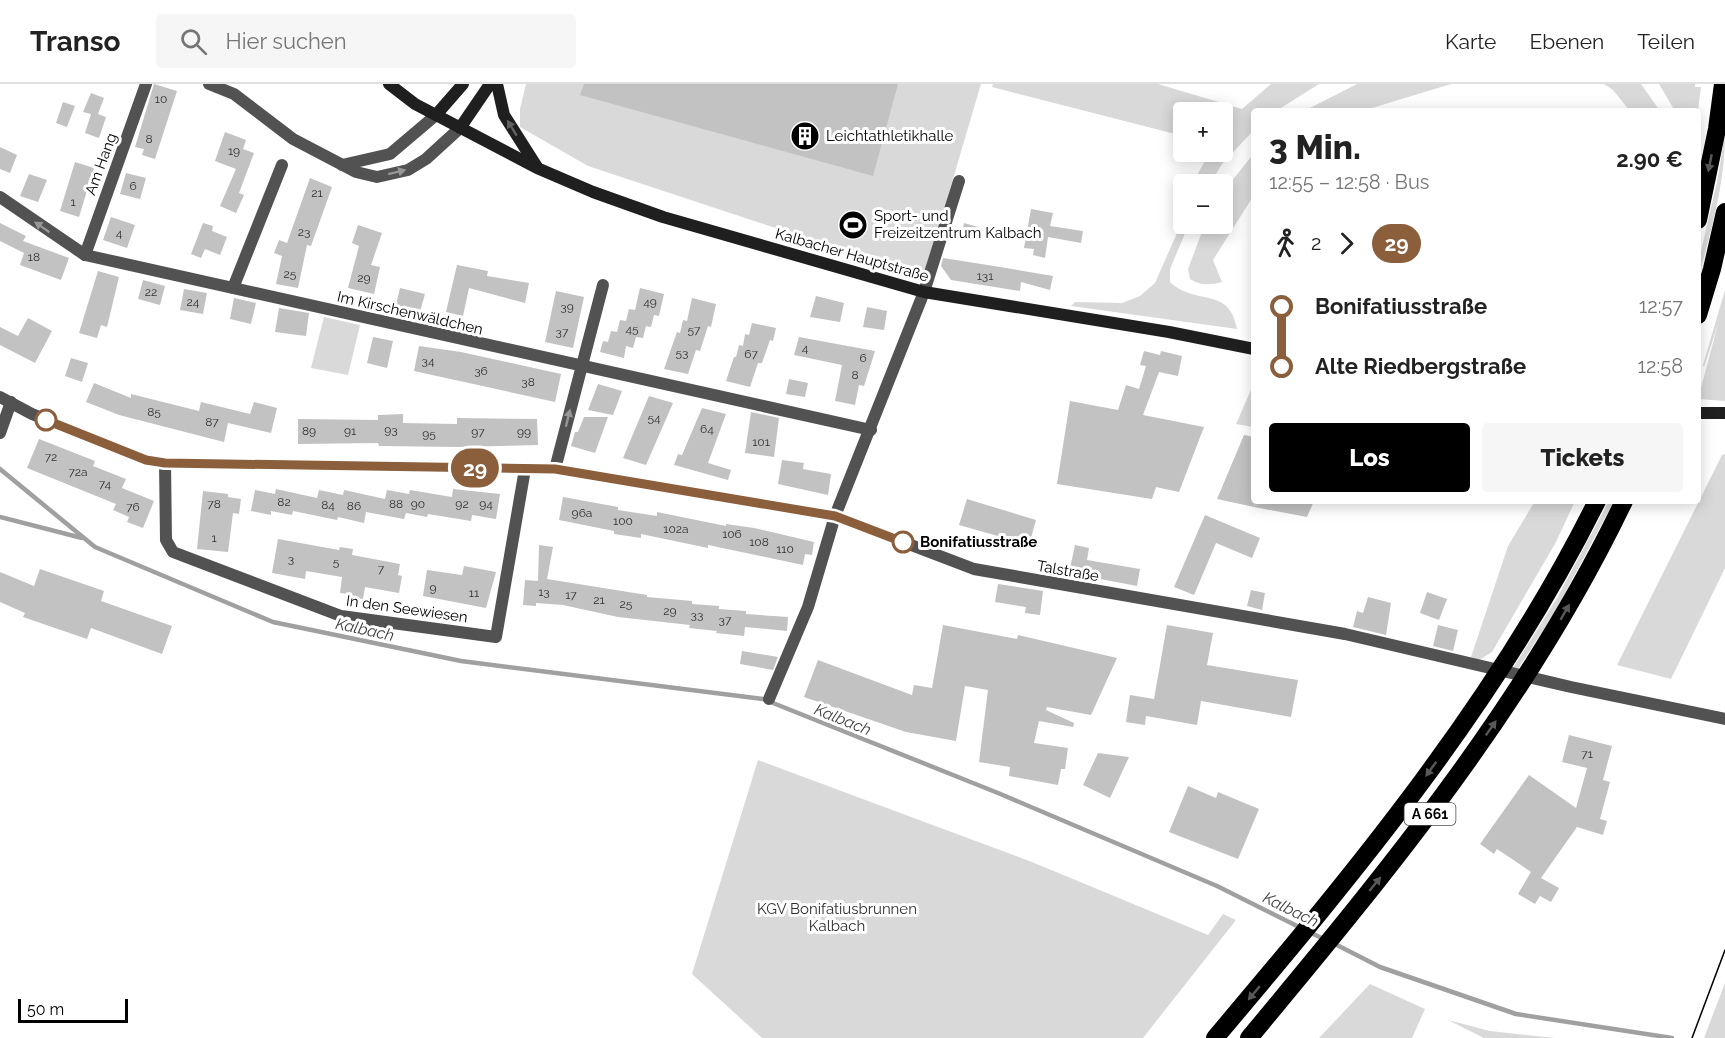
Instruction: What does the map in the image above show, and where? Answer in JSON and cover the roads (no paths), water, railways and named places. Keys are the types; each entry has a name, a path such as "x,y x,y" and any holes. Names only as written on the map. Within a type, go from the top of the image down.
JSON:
{"highway":[{"path":"1701,206 1717,129 1723,84"},
{"path":"1701,305 1725,212"},
{"name":"A 661","path":"1215,1038 1318,917 1408,801 1509,656 1545,598 1594,504"},
{"name":"A 661","path":"1249,1038 1430,815 1515,694 1536,663 1590,570 1623,504"}],"street":[{"name":"Am Hang","path":"85,255 146,84"},
{"path":"209,84 234,94 293,139 356,172 377,177 408,170 426,159 460,128 490,84"},
{"name":"Kalbacher Hauptstraße","path":"389,84 415,104 537,168 663,217 924,292 1169,332 1251,348"},
{"path":"342,165 390,154 436,115 463,84"},
{"path":"497,84 504,115 537,168"},
{"path":"233,288 282,165"},
{"path":"769,699 808,607 835,516 924,292 959,181"},
{"name":"Im Kirschenwäldchen","path":"0,197 85,255 871,430"},
{"path":"555,469 603,285"},
{"path":"0,433 5,400"},
{"name":"Talstraße","path":"5,400 32,414 136,456 165,463 555,469 835,516 974,569 1345,634 1571,687 1725,719"},
{"path":"1701,413 1725,413"},
{"name":"In den Seewiesen","path":"165,463 166,540 173,552 341,616 496,637 525,469"}],"waterway":[{"name":"Kalbach","path":"0,469 95,547 273,622 461,661 763,699 998,793 1217,886 1301,928"},
{"path":"0,517 82,538"},
{"name":"Kalbach","path":"1309,932 1326,940"},
{"name":"Kalbach","path":"1333,943 1380,967 1516,1014 1672,1038"}],"tram line":[{"path":"1692,1038 1725,950"}],"place":[{"name":"Leichtathletikhalle","path":"805,136"},
{"name":"Sport- und Freizeitzentrum Kalbach","path":"853,225"},
{"name":"Bonifatiusstraße","path":"903,542"}],"park label":[{"name":"KGV Bonifatiusbrunnen Kalbach","path":"837,918"}]}
